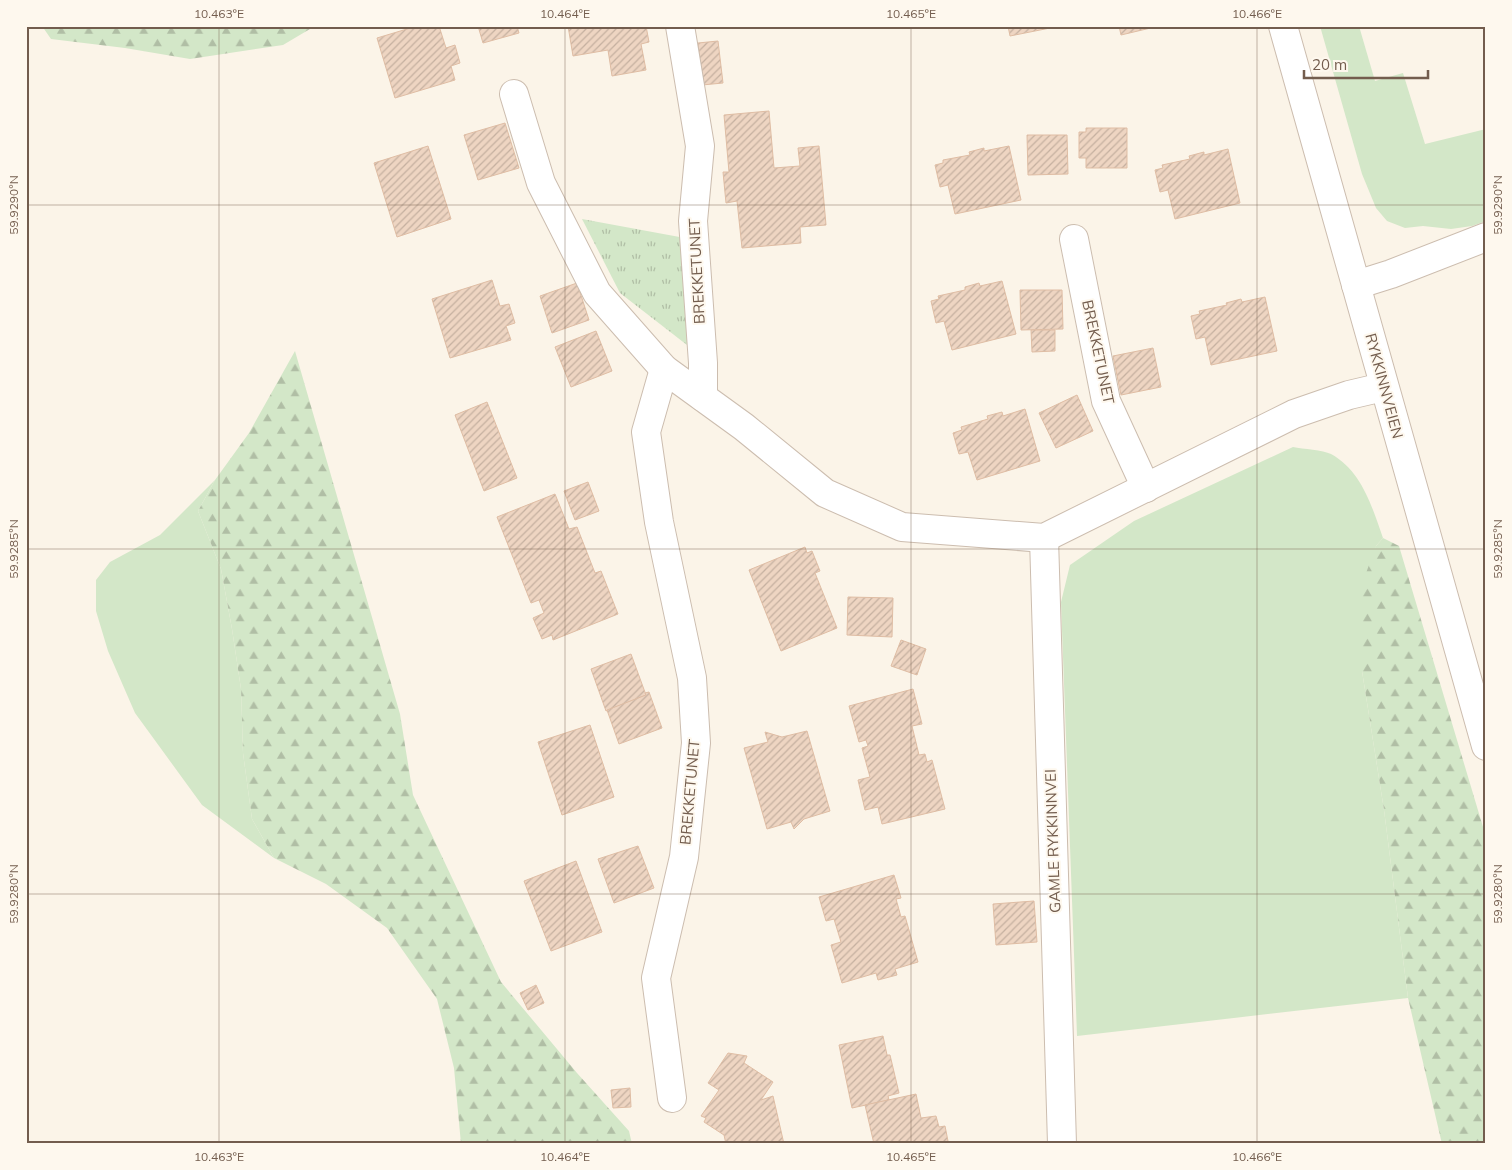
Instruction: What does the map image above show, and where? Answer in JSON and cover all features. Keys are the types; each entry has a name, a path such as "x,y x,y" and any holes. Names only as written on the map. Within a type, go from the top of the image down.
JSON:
{"street":[{"name":"BREKKETUNET","path":"680,26 700,146 693,221 703,363 703,397"},
{"name":"RYKKINNVEIEN","path":"1282,26 1486,746"},
{"path":"514,94 541,184 597,293 664,369 744,427 825,493 902,527 1044,538 1294,414 1349,395 1384,387"},
{"path":"1356,285 1391,274 1486,237"},
{"name":"BREKKETUNET","path":"1074,239 1106,400 1146,488"},
{"name":"BREKKETUNET","path":"664,369 646,432 659,522 692,678 696,743 684,857 656,978 672,1098"},
{"name":"GAMLE RYKKINNVEI","path":"1044,538 1062,1144"}],"green space":[{"path":"42,26 315,26 283,45 190,59 125,48 51,39"},
{"path":"1320,26 1359,26 1375,81 1403,73 1425,144 1486,129 1486,221 1472,226 1451,229 1423,226 1405,228 1387,221 1376,208 1362,174"},
{"path":"582,219 685,238 696,352 620,293"},
{"path":"295,351 400,714 413,795 501,982 577,1073 629,1131 632,1144 461,1144 454,1068 437,999 387,928 326,884 274,858 252,819 243,753 241,689 232,629 221,569 198,511 215,480 249,433"},
{"path":"1293,447 1331,454 1351,470 1370,502 1383,538 1376,546 1362,671 1384,810 1408,998 1077,1036 1061,602 1070,565 1134,521"},
{"path":"215,480 198,511 221,569 232,629 241,689 243,753 252,819 274,858 202,805 135,713 108,651 96,611 96,580 110,562 160,535"},
{"path":"1383,538 1399,546 1486,837 1486,1144 1442,1144 1408,998 1384,810 1362,671 1362,584 1376,546"}],"building":[{"path":"417,26 439,26 446,48 455,45 460,63 451,66 455,80 395,98 377,38"},
{"path":"478,26 517,26 519,33 483,43"},
{"path":"568,26 646,26 649,42 641,44 646,70 612,76 608,50 573,56"},
{"path":"1008,26 1060,26 1010,36"},
{"path":"1119,26 1159,26 1121,35"},
{"path":"718,41 723,83 702,85 698,43"},
{"path":"769,111 774,168 800,166 798,148 819,146 826,225 800,227 801,243 742,248 737,201 726,203 723,172 729,172 724,115"},
{"path":"505,123 519,168 478,180 464,135"},
{"path":"1086,128 1127,128 1127,168 1086,168 1086,158 1079,158 1079,132 1086,132"},
{"path":"1027,135 1067,135 1068,174 1028,175"},
{"path":"428,146 451,219 397,237 374,163"},
{"path":"1009,146 1021,200 955,214 948,185 940,187 935,165 943,163 943,160 970,155 969,152 984,148 984,151"},
{"path":"1228,149 1240,203 1175,219 1168,190 1160,192 1155,170 1163,168 1162,165 1190,159 1189,156 1204,152 1204,155"},
{"path":"492,280 500,306 509,304 515,323 506,326 511,340 450,358 432,299"},
{"path":"1002,281 1016,334 952,350 944,321 936,323 931,301 939,299 938,296 965,290 965,287 979,283 980,286"},
{"path":"577,283 589,320 552,333 540,296"},
{"path":"1020,290 1062,290 1063,329 1021,330"},
{"path":"1265,297 1277,351 1211,365 1205,337 1196,339 1191,316 1200,314 1199,311 1227,305 1226,303 1241,299 1242,302"},
{"path":"1031,330 1055,330 1055,351 1032,352"},
{"path":"596,331 612,371 571,387 555,347"},
{"path":"1153,348 1161,387 1121,395 1113,356"},
{"path":"1077,395 1093,431 1056,448 1039,413"},
{"path":"487,402 517,478 484,491 455,415"},
{"path":"1025,409 1040,461 977,480 968,452 959,454 953,433 962,430 961,427 988,419 987,416 1002,412 1003,416"},
{"path":"588,482 599,511 575,520 564,491"},
{"path":"555,494 569,529 577,527 595,573 601,571 618,614 553,640 552,635 542,639 533,618 544,613 539,600 531,603 497,517"},
{"path":"805,547 807,553 812,551 820,571 815,573 837,628 781,651 749,570"},
{"path":"848,597 893,598 892,637 847,635"},
{"path":"901,640 926,649 917,675 891,666"},
{"path":"631,654 646,695 606,711 591,669"},
{"path":"913,689 922,724 912,726 919,755 925,754 927,762 932,760 945,809 882,824 878,807 865,810 858,780 870,777 862,748 868,746 866,740 859,742 849,706"},
{"path":"649,692 662,728 619,744 607,710 646,695 645,693"},
{"path":"590,725 614,797 562,815 538,742"},
{"path":"807,731 830,811 804,819 794,829 791,822 767,829 744,748 768,742 765,732 782,737"},
{"path":"638,846 654,888 614,903 598,859"},
{"path":"576,861 602,932 551,951 524,881"},
{"path":"894,875 901,898 896,899 901,917 905,916 918,962 895,969 897,975 878,980 876,973 842,983 831,945 841,942 834,919 826,921 819,897"},
{"path":"1034,901 1037,942 996,945 993,904"},
{"path":"536,985 544,1003 528,1010 520,993"},
{"path":"883,1036 887,1055 890,1055 899,1093 888,1096 889,1100 852,1108 839,1045"},
{"path":"728,1053 747,1056 744,1063 773,1082 761,1100 773,1096 784,1144 726,1144 724,1135 704,1122 706,1118 701,1116 719,1090 708,1083"},
{"path":"630,1088 631,1107 613,1108 611,1090"},
{"path":"916,1094 921,1118 936,1116 939,1127 945,1126 948,1141 943,1142 943,1144 874,1144 865,1105"}]}
